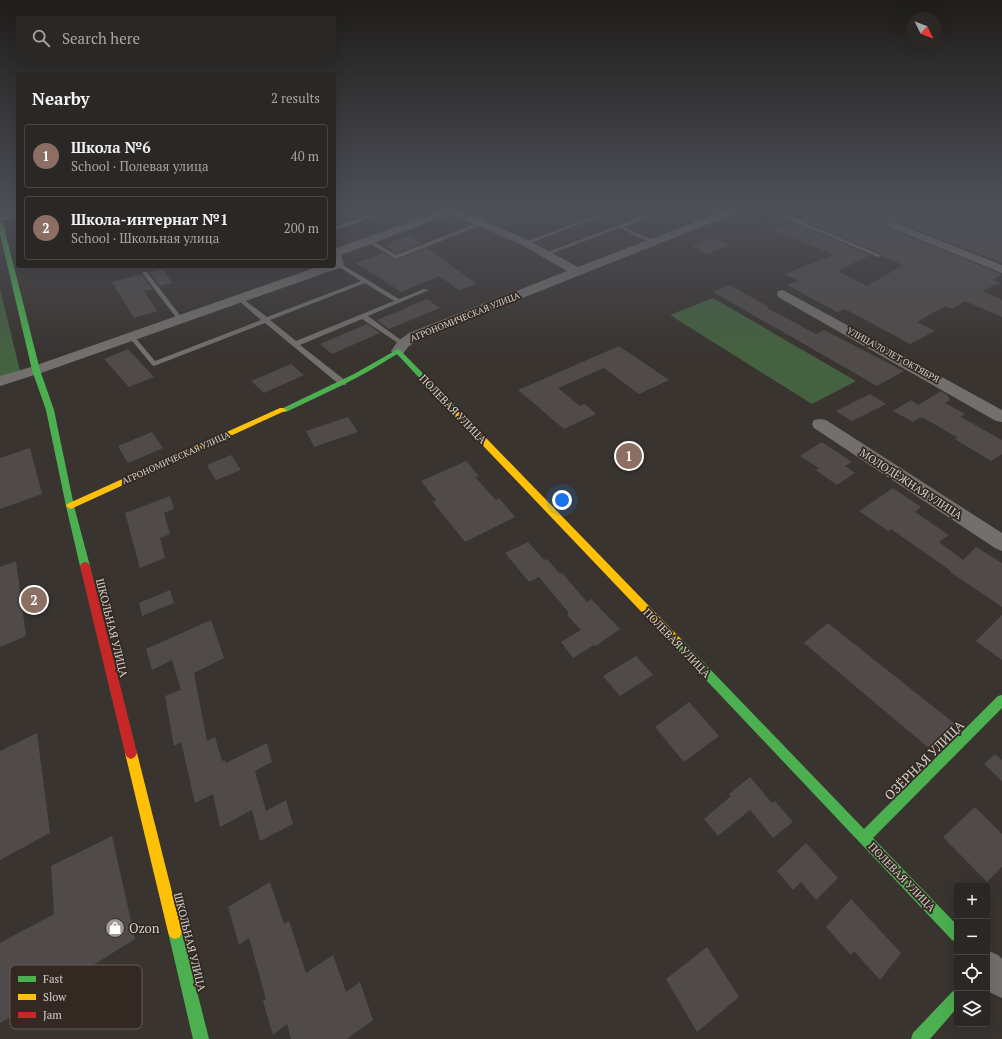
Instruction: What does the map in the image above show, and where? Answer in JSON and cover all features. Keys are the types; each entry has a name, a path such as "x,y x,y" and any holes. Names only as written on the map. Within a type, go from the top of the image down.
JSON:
{"street":[{"name":"ШКОЛЬНАЯ УЛИЦА","path":"8,256 36,370 50,410 70,506 201,1039"},
{"path":"549,256 577,272"},
{"name":"АГРОНОМИЧЕСКАЯ УЛИЦА","path":"70,506 343,383 374,367 414,336 616,256"},
{"path":"971,256 1002,269"},
{"path":"0,381 36,370 240,298 315,268"},
{"name":"УЛИЦА 70 ЛЕТ ОКТЯБРЯ","path":"784,294 1002,417"},
{"name":"ПОЛЕВАЯ УЛИЦА","path":"400,348 954,932"},
{"name":"МОЛОДЁЖНАЯ УЛИЦА","path":"820,424 1002,544"},
{"name":"ОЗЁРНАЯ УЛИЦА","path":"864,838 1002,700"},
{"path":"990,969 1002,982"},
{"path":"919,1039 954,999"}],"lane":[{"path":"336,261 365,281 398,301"},
{"path":"145,273 180,319"},
{"path":"131,336 154,364 365,281"},
{"path":"296,344 426,290"},
{"path":"240,298 343,383"},
{"path":"363,316 400,348"}],"green space":[{"path":"0,289 20,371 0,377"},
{"path":"713,298 856,381 812,404 670,315"}],"building":[{"path":"374,256 390,256 397,260 406,256 439,256 477,284 459,290 439,276 401,292 356,263"},
{"path":"830,256 867,256 838,271 867,286 903,265 884,257 959,256 1002,274 993,280 1000,283 982,291 1002,300 1002,317 965,301 952,309 945,306 917,322 935,331 910,344 845,309 837,312 787,285 798,281 784,274"},
{"path":"985,256 1002,256 1002,263"},
{"path":"163,269 172,283 160,286 149,272"},
{"path":"142,274 152,289 144,291 157,311 134,318 112,282"},
{"path":"730,285 769,307 767,308 816,334 824,330 904,371 877,386 713,292"},
{"path":"427,299 440,308 389,329 377,320"},
{"path":"367,324 380,333 332,354 320,344"},
{"path":"619,346 669,380 639,394 604,368 558,388 580,406 585,404 596,414 564,429 518,390"},
{"path":"128,349 154,377 129,387 104,359"},
{"path":"291,364 304,375 264,393 251,381"},
{"path":"941,391 947,395 950,400 945,403 965,414 961,417 1002,440 1002,454 991,461 955,439 958,438 922,417 913,422 893,411 911,400 918,405"},
{"path":"870,394 886,404 852,421 836,411"},
{"path":"348,417 358,432 314,447 306,431"},
{"path":"152,432 163,448 128,463 118,446"},
{"path":"822,442 852,462 845,466 855,473 837,485 816,470 819,468 800,456"},
{"path":"30,448 42,494 0,509 0,458"},
{"path":"231,455 241,470 216,480 207,465"},
{"path":"466,461 479,476 475,477 496,500 499,498 515,517 465,542 433,502 436,500 421,481"},
{"path":"893,488 921,507 915,512 949,535 939,542 963,560 976,547 1002,563 1002,607 950,572 951,571 891,529 888,531 859,511"},
{"path":"170,496 174,509 164,513 170,534 160,538 165,558 140,568 125,513"},
{"path":"528,542 544,560 547,559 560,574 562,573 587,602 591,599 620,629 596,646 594,645 573,658 561,642 581,630 567,615 569,613 539,577 529,582 505,553"},
{"path":"16,561 26,636 0,647 0,567"},
{"path":"170,590 174,603 142,616 139,603"},
{"path":"1002,615 1002,660 976,641"},
{"path":"211,620 224,658 194,673 207,741 215,737 222,761 225,760 226,763 267,743 272,762 255,771 266,811 286,800 293,824 260,841 252,810 220,827 213,794 195,803 181,742 174,746 165,696 181,690 172,660 152,670 146,649"},
{"path":"828,623 955,724 930,749 804,643"},
{"path":"636,656 653,675 620,696 603,676"},
{"path":"689,702 719,736 684,762 655,727"},
{"path":"37,733 50,833 0,860 0,751"},
{"path":"995,754 1002,760 1002,781 984,764"},
{"path":"750,777 772,803 775,801 793,822 773,838 750,810 718,836 704,819 731,796 729,794"},
{"path":"975,807 1002,834 1002,867 987,882 943,837"},
{"path":"112,836 135,939 93,965 10,965 10,1017 0,1023 0,943 54,914 51,866"},
{"path":"806,843 838,878 816,900 801,882 793,890 777,871"},
{"path":"270,882 284,924 289,921 306,973 333,955 346,992 360,982 373,1020 347,1039 291,1039 287,1024 273,1035 263,1001 266,999 249,938 239,945 228,907"},
{"path":"851,899 901,953 880,980 854,951 851,955 826,927"},
{"path":"707,947 739,997 697,1032 666,979"}],"traffic: fast":[{"path":"8,256 36,370 50,410 70,506 85,566"},
{"path":"283,410 327,390 398,351 454,410"},
{"path":"677,642 954,932"},
{"path":"864,838 1002,700"},
{"path":"175,932 201,1039"},
{"path":"919,1039 954,1000"}],"traffic: slow":[{"path":"70,506 283,410"},
{"path":"454,410 677,642"},
{"path":"131,753 175,932"}],"traffic: jam":[{"path":"85,566 131,753"}],"place":[{"name":"Школа №6","path":"629,456"},
{"name":"Школа-интернат №1","path":"34,600"},
{"name":"Ozon","path":"115,928"}]}
